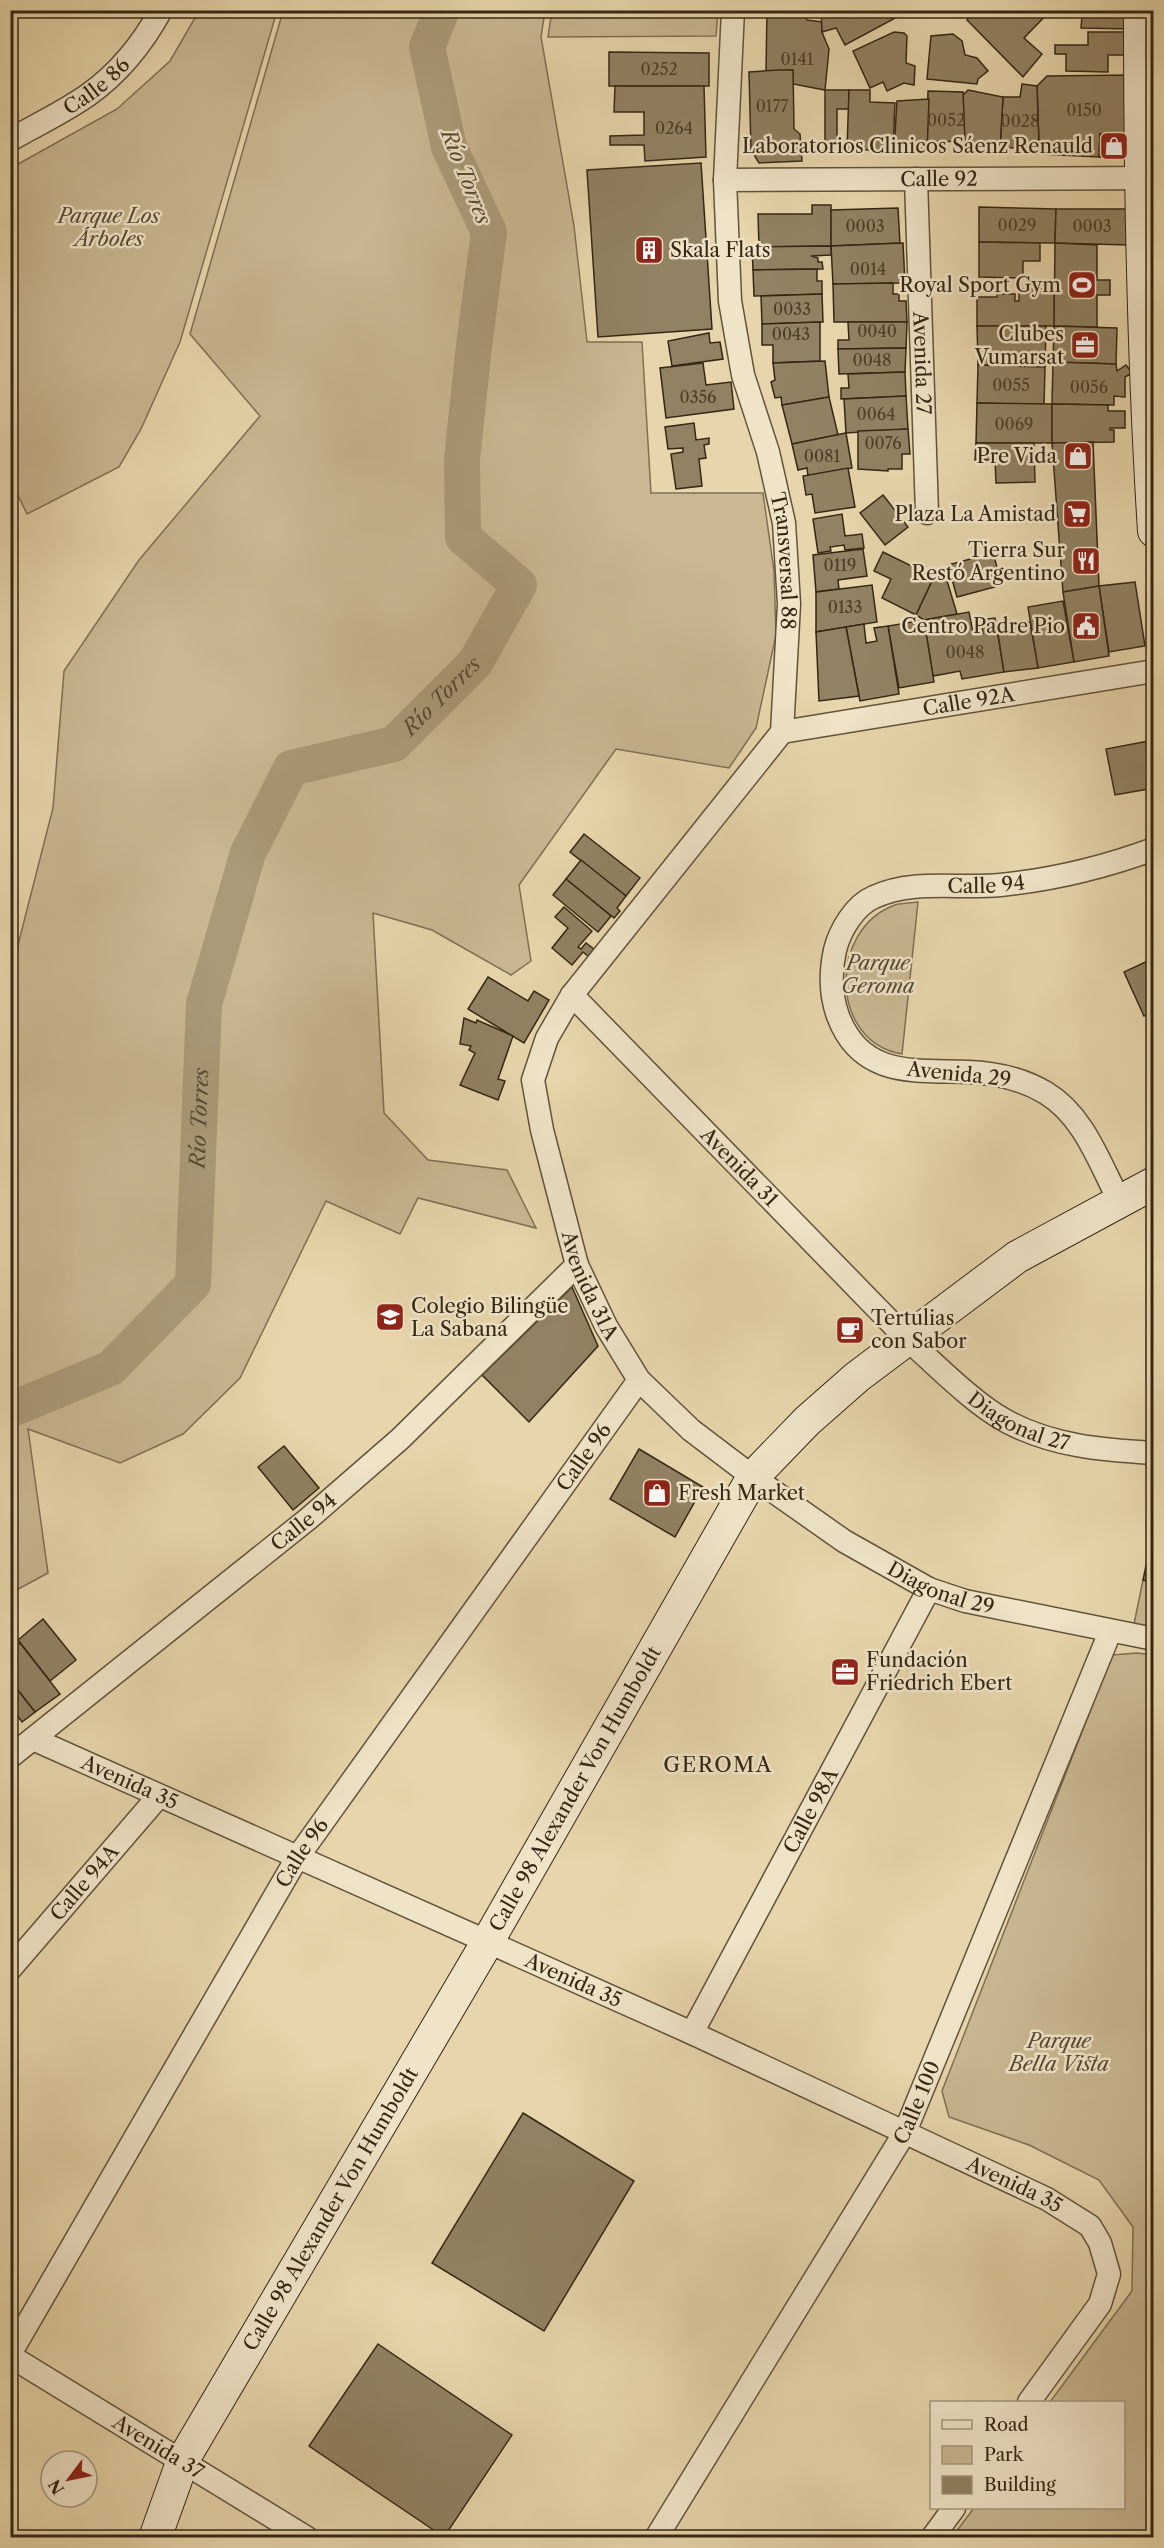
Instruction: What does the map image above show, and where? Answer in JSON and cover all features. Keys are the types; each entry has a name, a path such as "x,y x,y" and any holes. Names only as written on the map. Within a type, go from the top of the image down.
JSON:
{"street":[{"name":"Calle 86","path":"10,140 89,95 124,63 146,38 161,10"},
{"name":"Transversal 88","path":"733,10 725,180 730,301 743,375 768,452 784,523 789,604 782,732"},
{"path":"1140,10 1147,93 1148,451 1154,531"},
{"name":"Calle 92","path":"725,180 1147,178"},
{"name":"Avenida 27","path":"916,179 927,513"},
{"name":"Calle 92A","path":"782,732 1154,670"},
{"path":"572,995 782,732"},
{"name":"Calle 94","path":"838,940 851,916 872,898 897,889 925,886 998,885 1035,880 1126,859 1154,849"},
{"name":"Avenida 29","path":"838,940 832,964 832,998 843,1028 864,1053 889,1067 925,1072 971,1072 1018,1079 1047,1094 1065,1108 1080,1125 1119,1200"},
{"name":"Avenida 31A","path":"572,995 547,1038 533,1080 542,1130 577,1265 606,1326 639,1380 691,1430 753,1477"},
{"name":"Avenida 31","path":"572,995 906,1339"},
{"name":"Calle 98 Alexander Von Humboldt","path":"154,2538 183,2460 488,1941 753,1477 807,1421 856,1377 1017,1257 1154,1183"},
{"name":"Calle 94","path":"10,1757 308,1519 400,1439 577,1265"},
{"name":"Diagonal 27","path":"906,1339 960,1386 1005,1420 1050,1440 1098,1450 1154,1453"},
{"name":"Calle 96","path":"10,2355 297,1858 639,1380"},
{"name":"Diagonal 29","path":"753,1477 844,1541 929,1589 966,1600 1110,1632 1154,1639"},
{"name":"Calle 98A","path":"692,2034 929,1589"},
{"name":"Calle 100","path":"656,2538 905,2132 1110,1632"},
{"name":"Avenida 35","path":"33,1739 158,1797 488,1941 905,2132 1047,2199 1090,2226 1107,2260 1106,2289 1100,2304 1030,2401"},
{"name":"Calle 94A","path":"10,1969 158,1797"},
{"name":"Avenida 37","path":"10,2355 307,2538"},
{"path":"932,2538 953,2509"}],"green space":[{"path":"552,10 718,11 716,36 548,37"},
{"name":"Parque Los Árboles","path":"199,11 277,11 180,342 141,429 119,467 27,514 11,481 11,168 117,109 170,61"},
{"path":"283,11 545,11 541,37 574,226 587,342 642,342 651,493 763,493 774,571 776,635 756,728 729,768 616,749 519,885 531,961 511,975 432,930 373,913 384,1113 428,1160 507,1170 536,1228 418,1198 400,1234 326,1201 240,1378 183,1434 120,1463 28,1429 48,1573 11,1593 10,999 19,941 53,808 64,671 139,560 260,416 190,334"},
{"name":"Parque Geroma","path":"918,902 902,1054 878,1045 861,1029 850,1008 846,984 849,960 858,937 873,918 895,905"},
{"path":"1143,1580 1153,1583 1153,1628 1134,1624"},
{"name":"Parque Bella Vista","path":"1137,1653 1153,1655 1153,2537 952,2537 973,2509 1125,2509 1125,2401 1051,2401 1132,2291 1133,2227 1099,2180 1029,2145 949,2117 942,2091 1112,1655"}],"building":[{"path":"767,10 799,10 807,20 822,22 822,32 829,49 825,90 793,84 793,70 766,71"},
{"path":"821,10 910,10 845,45 836,28 822,32"},
{"path":"975,10 1051,10 1024,38 1042,54 1023,77 967,20"},
{"path":"1070,10 1133,10 1133,29 1081,28 1082,16 1070,16"},
{"path":"894,32 904,33 907,36 906,63 915,66 914,85 904,83 887,91 883,82 870,88 853,51"},
{"path":"1088,32 1135,32 1135,55 1108,55 1108,72 1066,71 1066,54 1055,54 1055,45 1088,45"},
{"path":"953,34 962,41 965,55 977,58 988,71 978,79 977,84 927,79 931,36"},
{"path":"609,52 709,53 709,86 609,86"},
{"path":"793,70 794,129 800,134 802,161 759,163 751,150 749,72"},
{"path":"1131,75 1130,135 1100,134 1099,157 1038,154 1037,86 1047,76"},
{"path":"1022,84 1037,86 1039,145 1000,149 1003,97 1020,97"},
{"path":"615,86 704,86 706,157 645,161 644,145 610,145 610,136 644,135 644,112 614,112"},
{"path":"825,90 849,90 849,109 837,109 837,144 825,144"},
{"path":"849,90 870,90 870,102 895,103 893,151 847,149"},
{"path":"968,90 1003,97 1000,149 995,149 992,153 983,152 982,146 964,146 963,95"},
{"path":"928,91 963,92 965,141 927,142"},
{"path":"929,99 927,152 894,150 897,101"},
{"name":"Laboratorios Clinicos Sáenz Renauld","path":"1100,134 1130,135 1129,159 1099,157"},
{"name":"Skala Flats","path":"701,163 712,329 598,337 587,170"},
{"path":"812,205 831,205 831,246 759,247 758,214 812,214"},
{"path":"979,207 1056,209 1055,243 979,242"},
{"path":"898,208 900,243 831,246 831,210"},
{"path":"1056,209 1129,209 1129,245 1055,243"},
{"path":"979,242 1040,243 1040,261 1023,261 1023,278 979,277"},
{"path":"903,243 905,283 833,284 831,246"},
{"name":"Royal Sport Gym","path":"1055,243 1097,245 1097,280 1110,280 1110,295 1097,295 1097,327 1054,326"},
{"path":"831,246 831,255 811,256 818,258 818,262 822,262 823,269 753,270 752,247"},
{"path":"817,269 817,281 822,281 822,294 754,296 753,270"},
{"path":"893,283 893,294 899,294 899,301 906,301 907,322 834,322 833,284"},
{"path":"1019,289 1054,289 1054,326 977,326 977,297 1015,294 1015,301 1019,301"},
{"path":"822,294 823,322 762,324 761,296"},
{"path":"820,322 820,361 773,363 773,345 762,345 762,324"},
{"path":"848,322 907,322 906,348 838,349 838,340 849,340"},
{"path":"977,326 1046,326 1045,367 978,365"},
{"name":"Clubes Vumarsat","path":"1054,326 1117,328 1116,364 1053,362"},
{"path":"709,333 710,343 720,342 723,359 672,366 668,341"},
{"path":"906,348 905,372 839,374 838,349"},
{"path":"825,361 829,397 782,405 781,397 775,398 771,382 775,380 773,363"},
{"path":"1053,362 1116,364 1117,371 1126,365 1132,373 1125,377 1125,397 1114,396 1114,405 1052,404"},
{"path":"703,363 706,385 731,382 734,409 666,418 660,368"},
{"path":"978,365 1045,367 1044,405 977,403"},
{"path":"905,372 906,396 841,399 841,388 849,388 848,374"},
{"path":"906,396 908,429 846,433 844,399"},
{"path":"829,397 838,435 792,444 782,405"},
{"path":"977,403 1052,404 1052,443 976,443"},
{"path":"1052,404 1108,405 1108,411 1125,411 1125,428 1110,428 1114,430 1114,442 1052,443"},
{"path":"694,423 696,440 709,438 709,444 704,445 706,458 699,459 702,486 676,489 671,454 683,452 683,448 668,449 665,427"},
{"path":"908,429 910,454 902,454 902,469 888,469 888,471 858,469 858,431"},
{"path":"846,433 852,468 808,476 807,468 798,470 792,444"},
{"name":"Plaza La Amistad","path":"1093,442 1099,586 1063,592 1052,443"},
{"path":"976,443 1034,443 1035,482 996,483 995,460 975,460"},
{"path":"848,468 855,507 815,513 812,494 806,495 803,476"},
{"path":"883,495 908,527 885,545 860,513"},
{"path":"842,514 845,536 862,534 864,548 845,550 844,545 830,547 831,551 818,553 813,519"},
{"path":"863,549 867,576 838,580 839,589 816,592 813,555"},
{"path":"883,552 934,577 916,615 882,598 891,579 874,571"},
{"path":"993,553 1002,585 957,597 948,565"},
{"path":"945,574 957,614 924,620 916,615 934,577"},
{"path":"1135,582 1145,646 1109,652 1099,586"},
{"path":"872,585 877,622 816,632 816,592"},
{"name":"Centro Padre Pio","path":"1099,586 1109,656 1074,662 1063,592"},
{"path":"1063,601 1074,662 1038,668 1028,607"},
{"path":"969,612 973,633 983,633 981,620 995,618 1004,672 962,679 960,671 933,676 924,620"},
{"path":"924,620 934,682 899,688 888,626"},
{"path":"1030,622 1038,668 1004,672 997,627"},
{"path":"864,624 866,643 877,641 874,628 888,626 899,694 860,701 846,627"},
{"path":"846,627 859,696 819,701 816,632"},
{"path":"1154,740 1154,788 1115,795 1106,749"},
{"path":"584,834 640,878 626,896 570,852"},
{"path":"581,860 626,896 617,908 620,911 614,918 566,879"},
{"path":"566,879 611,916 598,932 553,895"},
{"path":"564,907 592,931 578,947 581,949 586,943 594,949 588,956 583,952 572,965 552,948 568,928 555,917"},
{"path":"1154,958 1154,1012 1144,1016 1124,972"},
{"path":"488,977 528,1001 534,991 549,1000 524,1043 468,1009"},
{"path":"464,1018 476,1023 477,1020 513,1036 498,1079 505,1081 498,1100 460,1085 475,1053 469,1050 471,1046 460,1044"},
{"path":"572,1287 598,1346 529,1422 482,1375"},
{"path":"284,1446 319,1488 293,1510 258,1467"},
{"name":"Fresh Market","path":"639,1449 703,1487 675,1537 610,1499"},
{"path":"1154,1528 1154,1583 1143,1580"},
{"path":"43,1619 76,1660 50,1681 18,1640"},
{"path":"20,1643 60,1694 35,1712 10,1680 10,1651"},
{"path":"10,1680 35,1712 22,1722 14,1711 10,1714"},
{"path":"523,2113 634,2181 544,2331 432,2263"},
{"path":"378,2344 512,2435 444,2537 309,2446"}],"waterway":[{"name":"Río Torres","path":"10,1410 111,1368 193,1284 204,1004 248,853 291,768 394,744 475,663 519,585 463,537 462,459 489,232 449,147 427,47 442,10"}],"place":[{"name":"Laboratorios Clinicos Sáenz Renauld","path":"1114,146"},
{"name":"Skala Flats","path":"649,250"},
{"name":"Royal Sport Gym","path":"1082,285"},
{"name":"Clubes Vumarsat","path":"1085,345"},
{"name":"Pre Vida","path":"1078,456"},
{"name":"Plaza La Amistad","path":"1077,514"},
{"name":"Tierra Sur Restó Argentino","path":"1086,561"},
{"name":"Centro Padre Pio","path":"1086,626"},
{"name":"Colegio Bilingüe La Sabana","path":"390,1317"},
{"name":"Tertulias con Sabor","path":"850,1330"},
{"name":"Fresh Market","path":"657,1493"},
{"name":"Fundación Friedrich Ebert","path":"845,1672"}],"district":[{"name":"GEROMA","path":"718,1765"}]}
